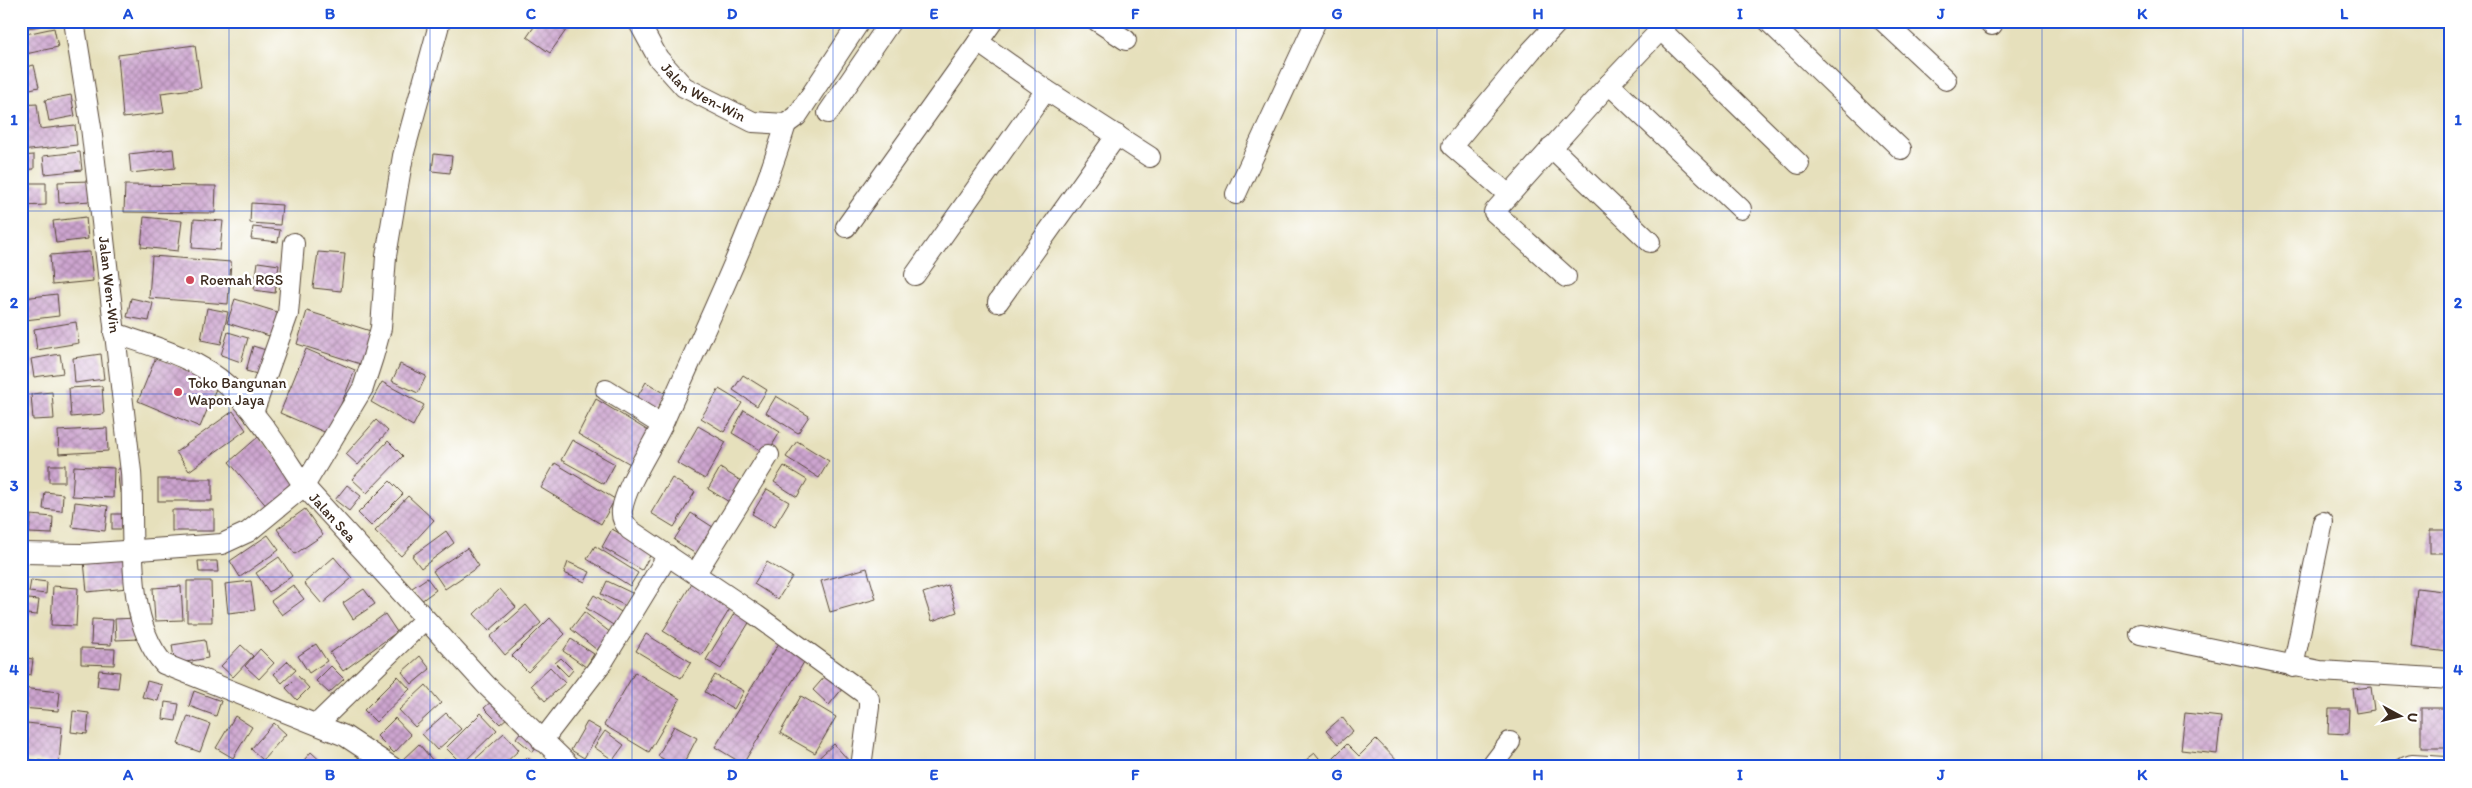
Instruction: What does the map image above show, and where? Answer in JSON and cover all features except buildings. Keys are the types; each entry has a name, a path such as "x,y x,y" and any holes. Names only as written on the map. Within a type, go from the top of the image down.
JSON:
{"street":[{"name":"Jalan Wen-Win","path":"74,21 91,127 131,472 133,520 131,550 145,636 154,653 164,664 317,724 361,745 392,767"},
{"path":"114,333 160,349 212,374 228,385 253,413 304,486 363,388 377,342 381,328 386,291 386,256 403,156 440,21"},
{"name":"Jalan Wen-Win","path":"638,21 658,58 684,87 753,122 786,124"},
{"path":"860,21 801,111 786,124 770,177 662,425 633,482 622,511 623,521 630,530 696,573 865,694 869,699 869,707 861,767"},
{"path":"828,114 891,21"},
{"path":"846,227 993,21"},
{"path":"1097,21 1126,40"},
{"path":"1236,194 1316,21"},
{"path":"1509,195 1452,146 1531,50 1559,21"},
{"path":"1768,21 1901,149"},
{"path":"1883,21 1946,80"},
{"path":"1566,278 1494,212 1551,147 1665,26 1799,164"},
{"path":"978,42 1046,90 1150,157"},
{"path":"1609,84 1741,209"},
{"path":"914,275 1046,90"},
{"path":"998,302 1117,135"},
{"path":"1551,147 1650,242"},
{"path":"253,413 288,314 294,243"},
{"path":"606,390 662,425"},
{"path":"696,573 770,455"},
{"name":"Jalan Sea","path":"21,553 82,554 198,547 235,540 304,486 486,685 571,767"},
{"path":"2293,667 2323,522"},
{"path":"542,741 602,663 668,555"},
{"path":"317,724 425,619"},
{"path":"2140,634 2293,667 2338,673 2451,679"},
{"path":"1490,767 1510,742"},
{"path":"2406,767 2412,765 2446,767"}],"place":[{"name":"Roemah RGS","path":"190,280"},
{"name":"Toko Bangunan Wapon Jaya","path":"178,392"}]}
